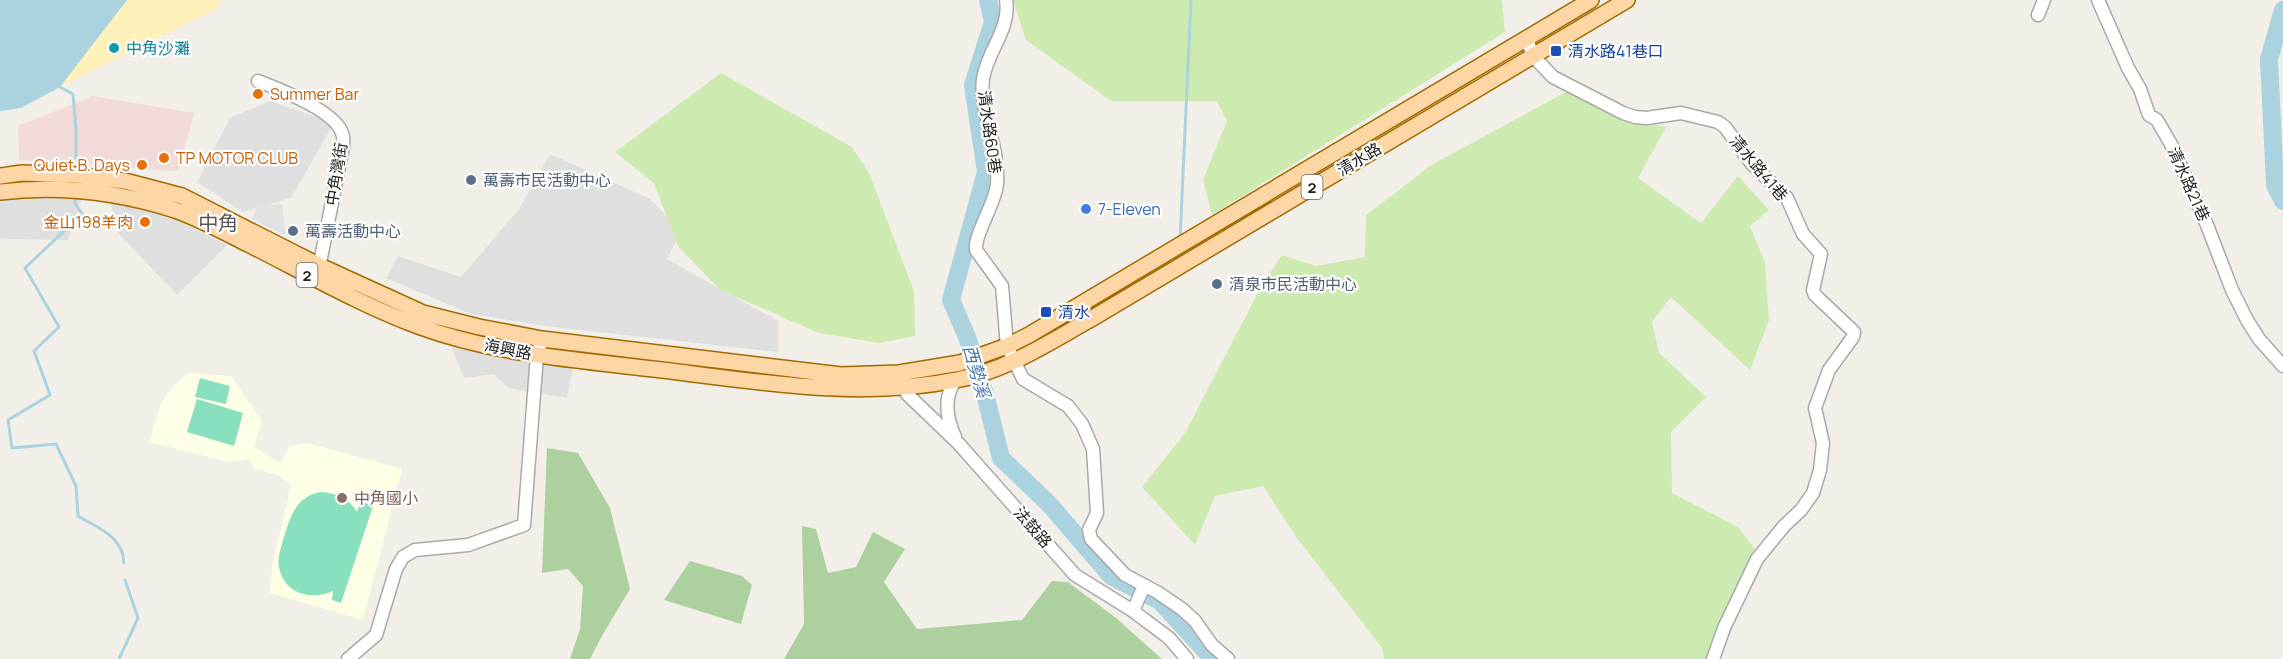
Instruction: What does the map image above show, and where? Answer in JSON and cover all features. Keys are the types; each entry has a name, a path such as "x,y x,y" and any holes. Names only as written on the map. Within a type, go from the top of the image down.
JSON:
{"main road":[{"name":"清水路","path":"960,363 1006,346 1190,241 1591,0"},
{"name":"清水路","path":"960,380 1013,362 1091,319 1627,0"},
{"name":"海興路","path":"0,176 22,173 75,182 125,181 182,196 318,273 418,326 470,342 537,355 841,389 907,388 960,380"},
{"name":"海興路","path":"0,192 57,188 75,182"},
{"name":"海興路","path":"318,273 423,313 542,339 841,375 899,373 960,363"}],"street":[{"name":"清水路60巷","path":"1006,0 1008,10 1003,30 992,52 983,79 984,101 996,150 997,185 991,208 975,243 976,250 1002,286 1006,346 1013,362 1023,379 1068,406 1082,424 1093,449 1097,513 1089,530 1091,539 1125,575 1144,586"},
{"path":"2038,15 2044,0"},
{"name":"清水路21巷","path":"2098,0 2128,68 2140,89 2149,115 2157,120 2172,146 2207,225 2232,290 2247,320 2259,339 2283,366"},
{"name":"清水路41巷","path":"1527,39 1533,56 1553,77 1623,113 1647,118 1682,113 1718,122 1725,127 1752,164 1787,198 1803,234 1821,254 1813,290 1815,295 1854,332 1853,337 1829,370 1815,408 1823,443 1820,470 1813,493 1802,510 1784,526 1756,559 1724,627 1713,659"},
{"name":"中角灣街","path":"258,81 273,86 330,115 342,132 344,147 318,273"},
{"path":"348,659 376,635 396,569 403,557 415,550 468,545 524,525 537,355 542,339"},
{"name":"法鼓路","path":"899,373 907,388 907,394 958,444 1075,575 1133,611 1169,638 1187,659"},
{"path":"958,444 949,424 947,402 960,380"},
{"path":"1133,611 1144,586 1182,609 1195,621 1212,645 1228,659"}],"shaded area":[{"path":"93,96 194,113 178,171 19,160 18,126"},
{"path":"270,101 334,123 291,198 243,212 197,182 230,118"},
{"path":"550,154 650,199 681,231 667,259 778,321 778,352 545,326 471,314 386,278 398,256 461,277 519,209"},
{"path":"0,192 83,195 68,240 0,239"},
{"path":"110,201 159,211 227,245 177,295 118,233"},
{"path":"282,204 286,236 252,219 257,205"},
{"path":"452,348 573,367 567,398 508,388 494,374 464,378"},
{"name":"中角國小","path":"188,373 231,376 262,421 254,447 280,463 290,446 308,443 402,469 363,620 270,593 272,567 291,485 278,475 255,469 249,459 229,462 149,442 161,403 172,387"}],"green space":[{"path":"1013,0 1502,0 1505,32 1212,215 1203,180 1227,121 1217,101 1111,101 1026,40"},
{"path":"721,73 852,147 869,173 914,291 915,336 879,343 819,333 720,290 678,246 654,183 615,152"},
{"path":"1568,91 1620,118 1666,127 1638,178 1701,223 1738,176 1769,210 1750,226 1765,262 1769,320 1750,370 1671,297 1652,322 1659,353 1706,397 1671,432 1672,493 1738,527 1755,549 1705,659 1384,659 1382,648 1297,538 1263,486 1215,496 1195,545 1142,487 1185,433 1262,285 1282,255 1316,266 1365,257 1366,215 1433,164"},
{"path":"200,378 230,386 226,404 195,397"},
{"path":"197,399 243,413 234,446 187,432"},
{"path":"547,448 578,453 610,508 630,589 590,659 570,659 580,629 583,586 568,569 542,573"},
{"path":"320,492 342,497 357,512 361,501 373,506 341,603 332,600 333,591 308,595 292,589 286,584 279,567 283,540 295,510 305,499"},
{"path":"802,526 816,529 828,573 856,567 873,532 905,549 884,582 917,629 1022,620 1052,581 1068,582 1116,618 1162,659 784,659 804,624"},
{"path":"690,561 742,576 752,585 741,624 664,600"}],"sand":[{"name":"中角沙灘","path":"127,0 222,0 216,9 60,87"}],"water":[{"path":"0,0 127,0 60,87 21,108 0,111"}],"waterway":[{"name":"西勢溪","path":"988,0 993,22 973,85 986,172 951,300 967,337 985,394 1001,458 1049,504 1111,576 1160,601 1213,659"},
{"path":"1180,240 1191,0"},
{"path":"2283,10 2269,59 2275,185 2283,201"},
{"path":"60,87 73,94 76,170"},
{"path":"75,195 75,203 82,214 25,268 59,327 34,351 50,395 8,420 12,448 56,444 76,486 78,516 114,539 123,554 124,563"},
{"path":"119,659 138,618 125,580"}],"place":[{"name":"中角沙灘","path":"114,48"},
{"name":"清水路41巷口","path":"1556,51"},
{"name":"Summer Bar","path":"258,94"},
{"name":"TP MOTOR CLUB","path":"164,158"},
{"name":"Quiet B. Days","path":"142,165"},
{"name":"萬壽市民活動中心","path":"471,180"},
{"name":"7-Eleven","path":"1086,209"},
{"name":"金山198羊肉","path":"145,222"},
{"name":"萬壽活動中心","path":"293,231"},
{"name":"清泉市民活動中心","path":"1217,284"},
{"name":"清水","path":"1046,312"},
{"name":"中角國小","path":"342,498"}],"district":[{"name":"中角","path":"218,222"}]}
